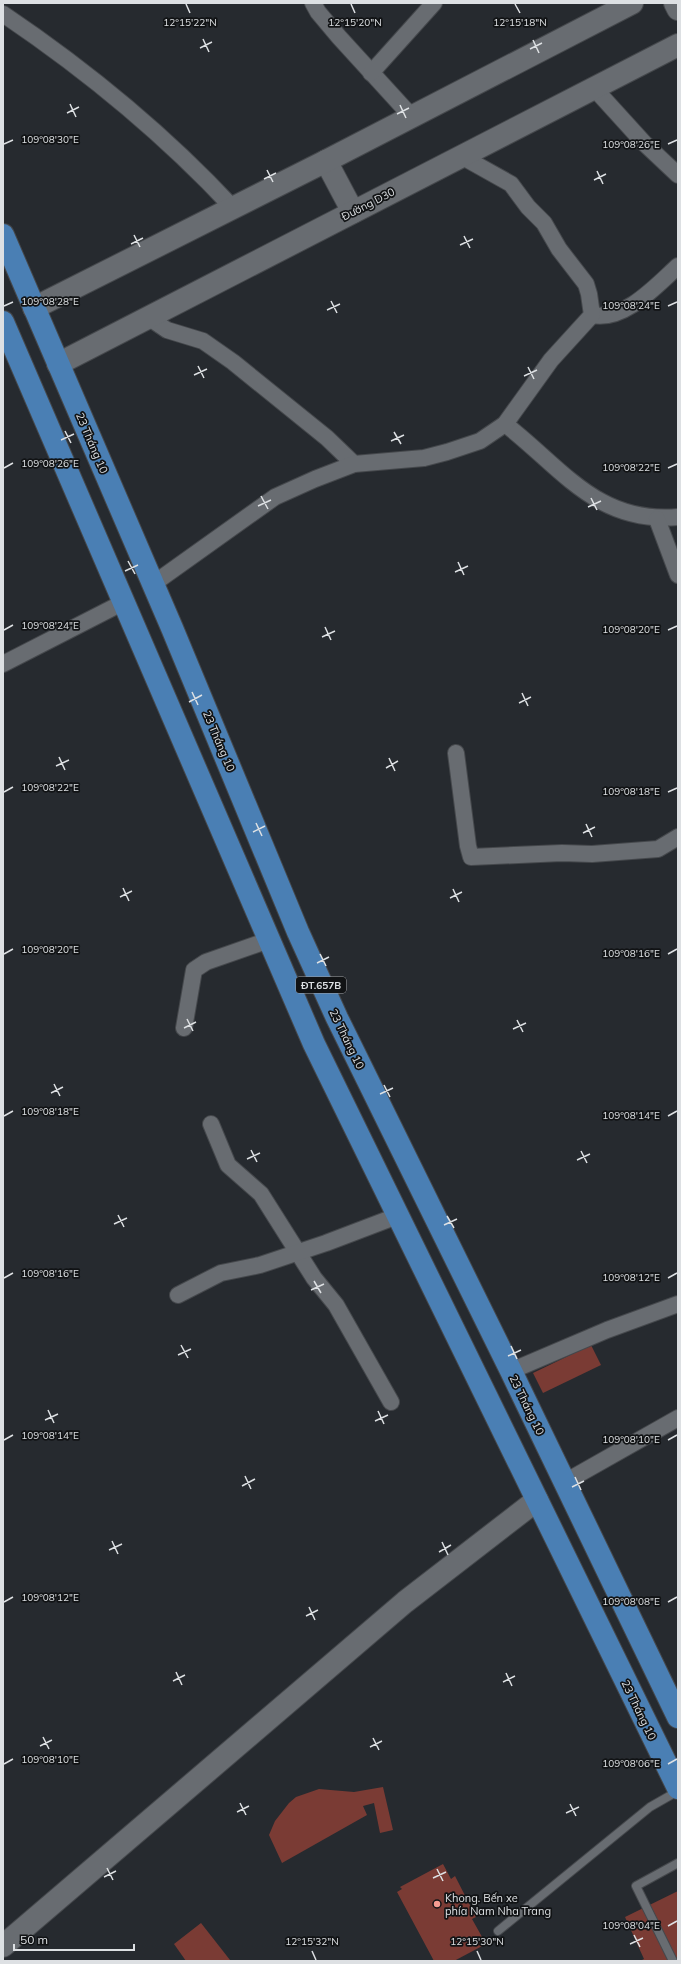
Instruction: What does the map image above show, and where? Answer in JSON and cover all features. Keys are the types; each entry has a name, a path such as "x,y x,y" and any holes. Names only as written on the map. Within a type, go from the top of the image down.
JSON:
{"main road":[{"name":"23 Tháng 10","path":"3,235 153,584 295,925 336,1018 511,1371 678,1717"},
{"path":"3,322 34,308"},
{"name":"23 Tháng 10","path":"3,322 314,1044 678,1790"},
{"path":"28,379 58,364"},
{"path":"124,602 153,584"},
{"path":"537,1500 565,1482"}],"street":[{"path":"313,3 318,12 339,38 412,117"},
{"path":"371,73 434,3"},
{"path":"34,308 326,162 632,3"},
{"path":"675,3 678,9"},
{"path":"3,14 37,38 161,136 233,208"},
{"name":"Đường D30","path":"58,364 678,45"},
{"path":"594,88 634,130 644,143 678,175"},
{"path":"153,584 275,497 315,479 354,464 424,458 480,441 505,424 551,360 592,315 590,294 586,284 559,250 544,223 528,207 511,184 462,156"},
{"path":"326,162 353,212"},
{"path":"592,315 607,315 623,310 639,301 678,266"},
{"path":"148,317 167,330 203,341 233,362 327,438 354,464"},
{"path":"505,424 536,449 570,481 601,502 628,514 657,519 678,518"},
{"path":"657,519 678,575"},
{"path":"3,664 124,602"},
{"path":"456,753 468,846 471,857 562,853 592,854 658,849 678,837"},
{"path":"184,1028 194,970 206,962 269,940"},
{"path":"211,1124 219,1147 228,1164 261,1194 297,1253 336,1305 391,1402"},
{"path":"178,1295 221,1273 260,1265 397,1216"},
{"path":"511,1371 607,1330 678,1304"},
{"path":"565,1482 678,1418"},
{"path":"3,1946 406,1602 537,1500"}],"lane":[{"path":"498,1931 650,1807 678,1790"},
{"path":"673,1961 636,1886 678,1862"}],"building":[{"path":"591,1345 601,1365 543,1393 533,1373"},
{"path":"383,1787 393,1830 380,1833 374,1803 363,1806 367,1815 282,1863 269,1835 275,1821 289,1803 296,1797 319,1789 354,1792"},
{"name":"Khong. Bến xe phía Nam Nha Trang","path":"443,1864 451,1879 455,1876 476,1917 472,1919 486,1944 454,1961 434,1961 397,1892 402,1889 400,1887"},
{"path":"678,1891 678,1961 640,1961 644,1959 625,1917"},
{"path":"201,1923 230,1960 186,1961 174,1944"}],"place":[{"name":"Khong. Bến xe phía Nam Nha Trang","path":"437,1904"}]}
